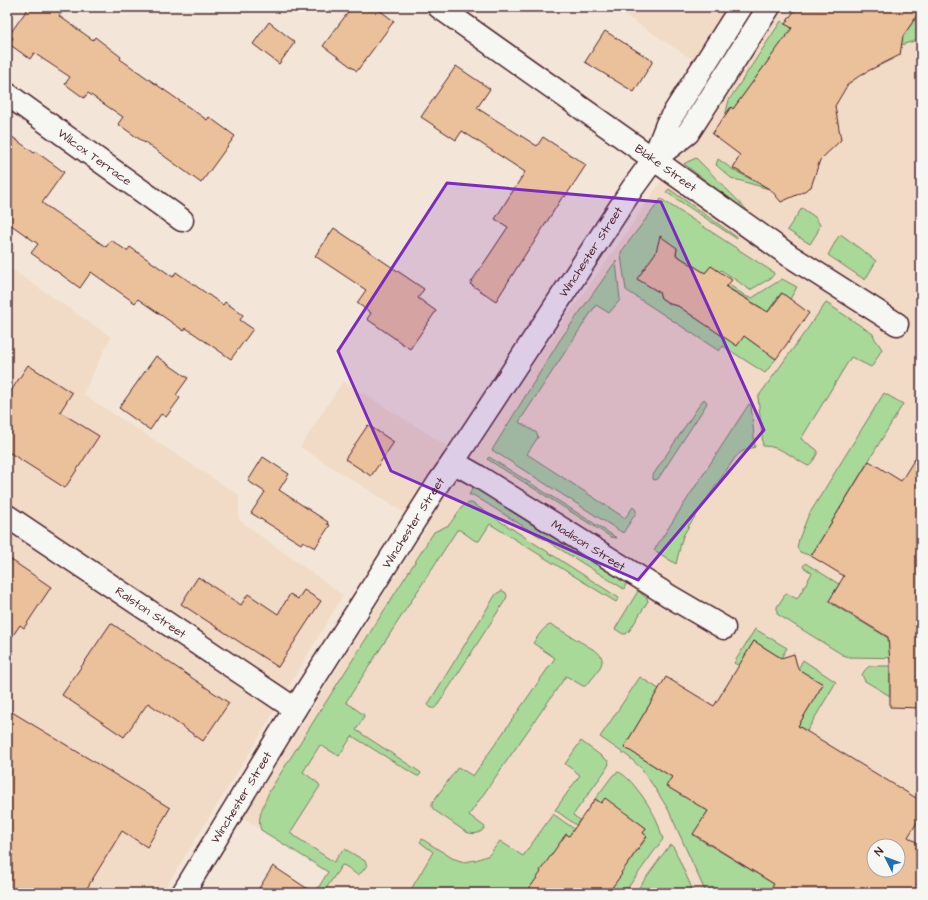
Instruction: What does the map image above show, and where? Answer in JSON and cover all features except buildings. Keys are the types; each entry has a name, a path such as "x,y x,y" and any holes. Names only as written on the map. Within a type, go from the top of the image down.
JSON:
{"street":[{"name":"Blake Street","path":"439,7 790,256 897,324"},
{"name":"Winchester Street","path":"183,893 294,709 434,489 632,189 653,160 667,124 741,7"},
{"name":"Winchester Street","path":"653,160 688,133 769,7"},
{"name":"Wilcox Terrace","path":"7,94 182,220"},
{"name":"Madison Street","path":"453,462 671,597 724,628"},
{"name":"Ralston Street","path":"7,516 294,709"}],"highlighted area":[{"path":"447,183 661,202 764,430 638,580 391,471 338,351"}],"shaded area":[{"path":"612,7 921,7 921,893 315,893 328,872 243,817 427,527 300,447 343,381 470,460 534,363 627,232 727,82"},
{"path":"7,266 111,337 83,394 239,495 239,520 343,595 251,751 162,893 7,893"}],"green space":[{"path":"749,7 758,7 681,124 678,126"},
{"path":"921,10 921,39 901,45 903,36"},
{"path":"781,21 792,28 791,30 733,109 730,108 725,116 729,100"},
{"path":"696,158 755,218 684,164"},
{"path":"718,159 732,169 769,189 731,178 716,165"},
{"path":"669,189 738,238 737,239 666,192"},
{"path":"661,199 774,274 771,278 750,290 721,270 719,272 711,266 705,273 676,255 677,249 657,254 638,279 659,292 661,298 670,304 678,306 737,345 762,308 727,287 728,284 747,297 752,298 782,279 797,287 790,299 781,293 748,339 776,359 765,373 723,346 719,351 626,290 621,252"},
{"path":"802,208 815,217 820,225 810,244 787,230"},
{"path":"840,235 876,261 865,280 828,255"},
{"path":"616,261 620,300 609,313 596,305 519,422 537,433 538,437 527,454 625,518 633,507 636,510 636,513 623,533 492,450 560,340"},
{"path":"826,303 873,334 882,349 871,367 851,357 801,439 818,451 817,455 808,466 781,450 763,446 758,397"},
{"path":"884,393 903,404 811,556 800,552 797,548 799,539 808,516"},
{"path":"704,399 707,402 706,405 658,479 654,480 653,475"},
{"path":"749,404 751,405 755,447 743,451 736,456 690,524 683,536 676,564 654,550"},
{"path":"489,457 617,538 611,537 487,459"},
{"path":"474,485 627,582 624,589 473,495 469,495"},
{"path":"472,503 619,598 616,602 490,524 479,541 474,540 460,530 457,530 346,702 364,715 356,730 421,773 417,776 352,736 339,756 320,745 303,772 320,786 290,833 334,862 345,849 365,861 367,865 358,875 342,865 323,893 315,893 328,872 261,830 260,815 270,790 434,532 449,525 462,507"},
{"path":"805,563 839,584 829,602 911,652 910,658 848,657 777,614 777,607 786,593 797,599 812,573 803,567"},
{"path":"501,591 506,593 506,599 438,705 431,708 428,705 430,701 496,594"},
{"path":"638,591 647,598 648,601 630,630 626,634 623,634 615,629"},
{"path":"550,625 598,653 602,659 601,666 593,678 585,686 566,676 469,815 485,827 477,833 466,832 434,810 432,803 458,767 473,776 555,658 533,643 542,630"},
{"path":"755,629 787,648 781,658 754,641 739,666 734,663"},
{"path":"803,660 836,682 807,731 798,726 823,684 798,669"},
{"path":"870,666 890,666 890,696 865,681 862,675"},
{"path":"640,677 659,689 624,747 672,777 667,786 708,811 693,835 774,884 768,893 706,893 668,809 642,769 629,757 600,737"},
{"path":"581,741 608,761 609,764 573,815 580,820 576,825 555,810 580,775 565,764"},
{"path":"618,772 623,774 628,779 646,801 657,821 663,839 624,893 608,893 621,874 617,871 626,866 647,837 643,833 646,828 605,799 601,803 595,799 613,775"},
{"path":"553,814 580,833 549,877 529,893 527,891 526,893 451,893 448,891 447,893 435,893 430,889 427,893 409,893 433,852 420,842 422,839 452,858 464,862 476,860 489,855 500,841 523,856"},
{"path":"671,845 674,848 694,893 635,893 669,846"}]}
